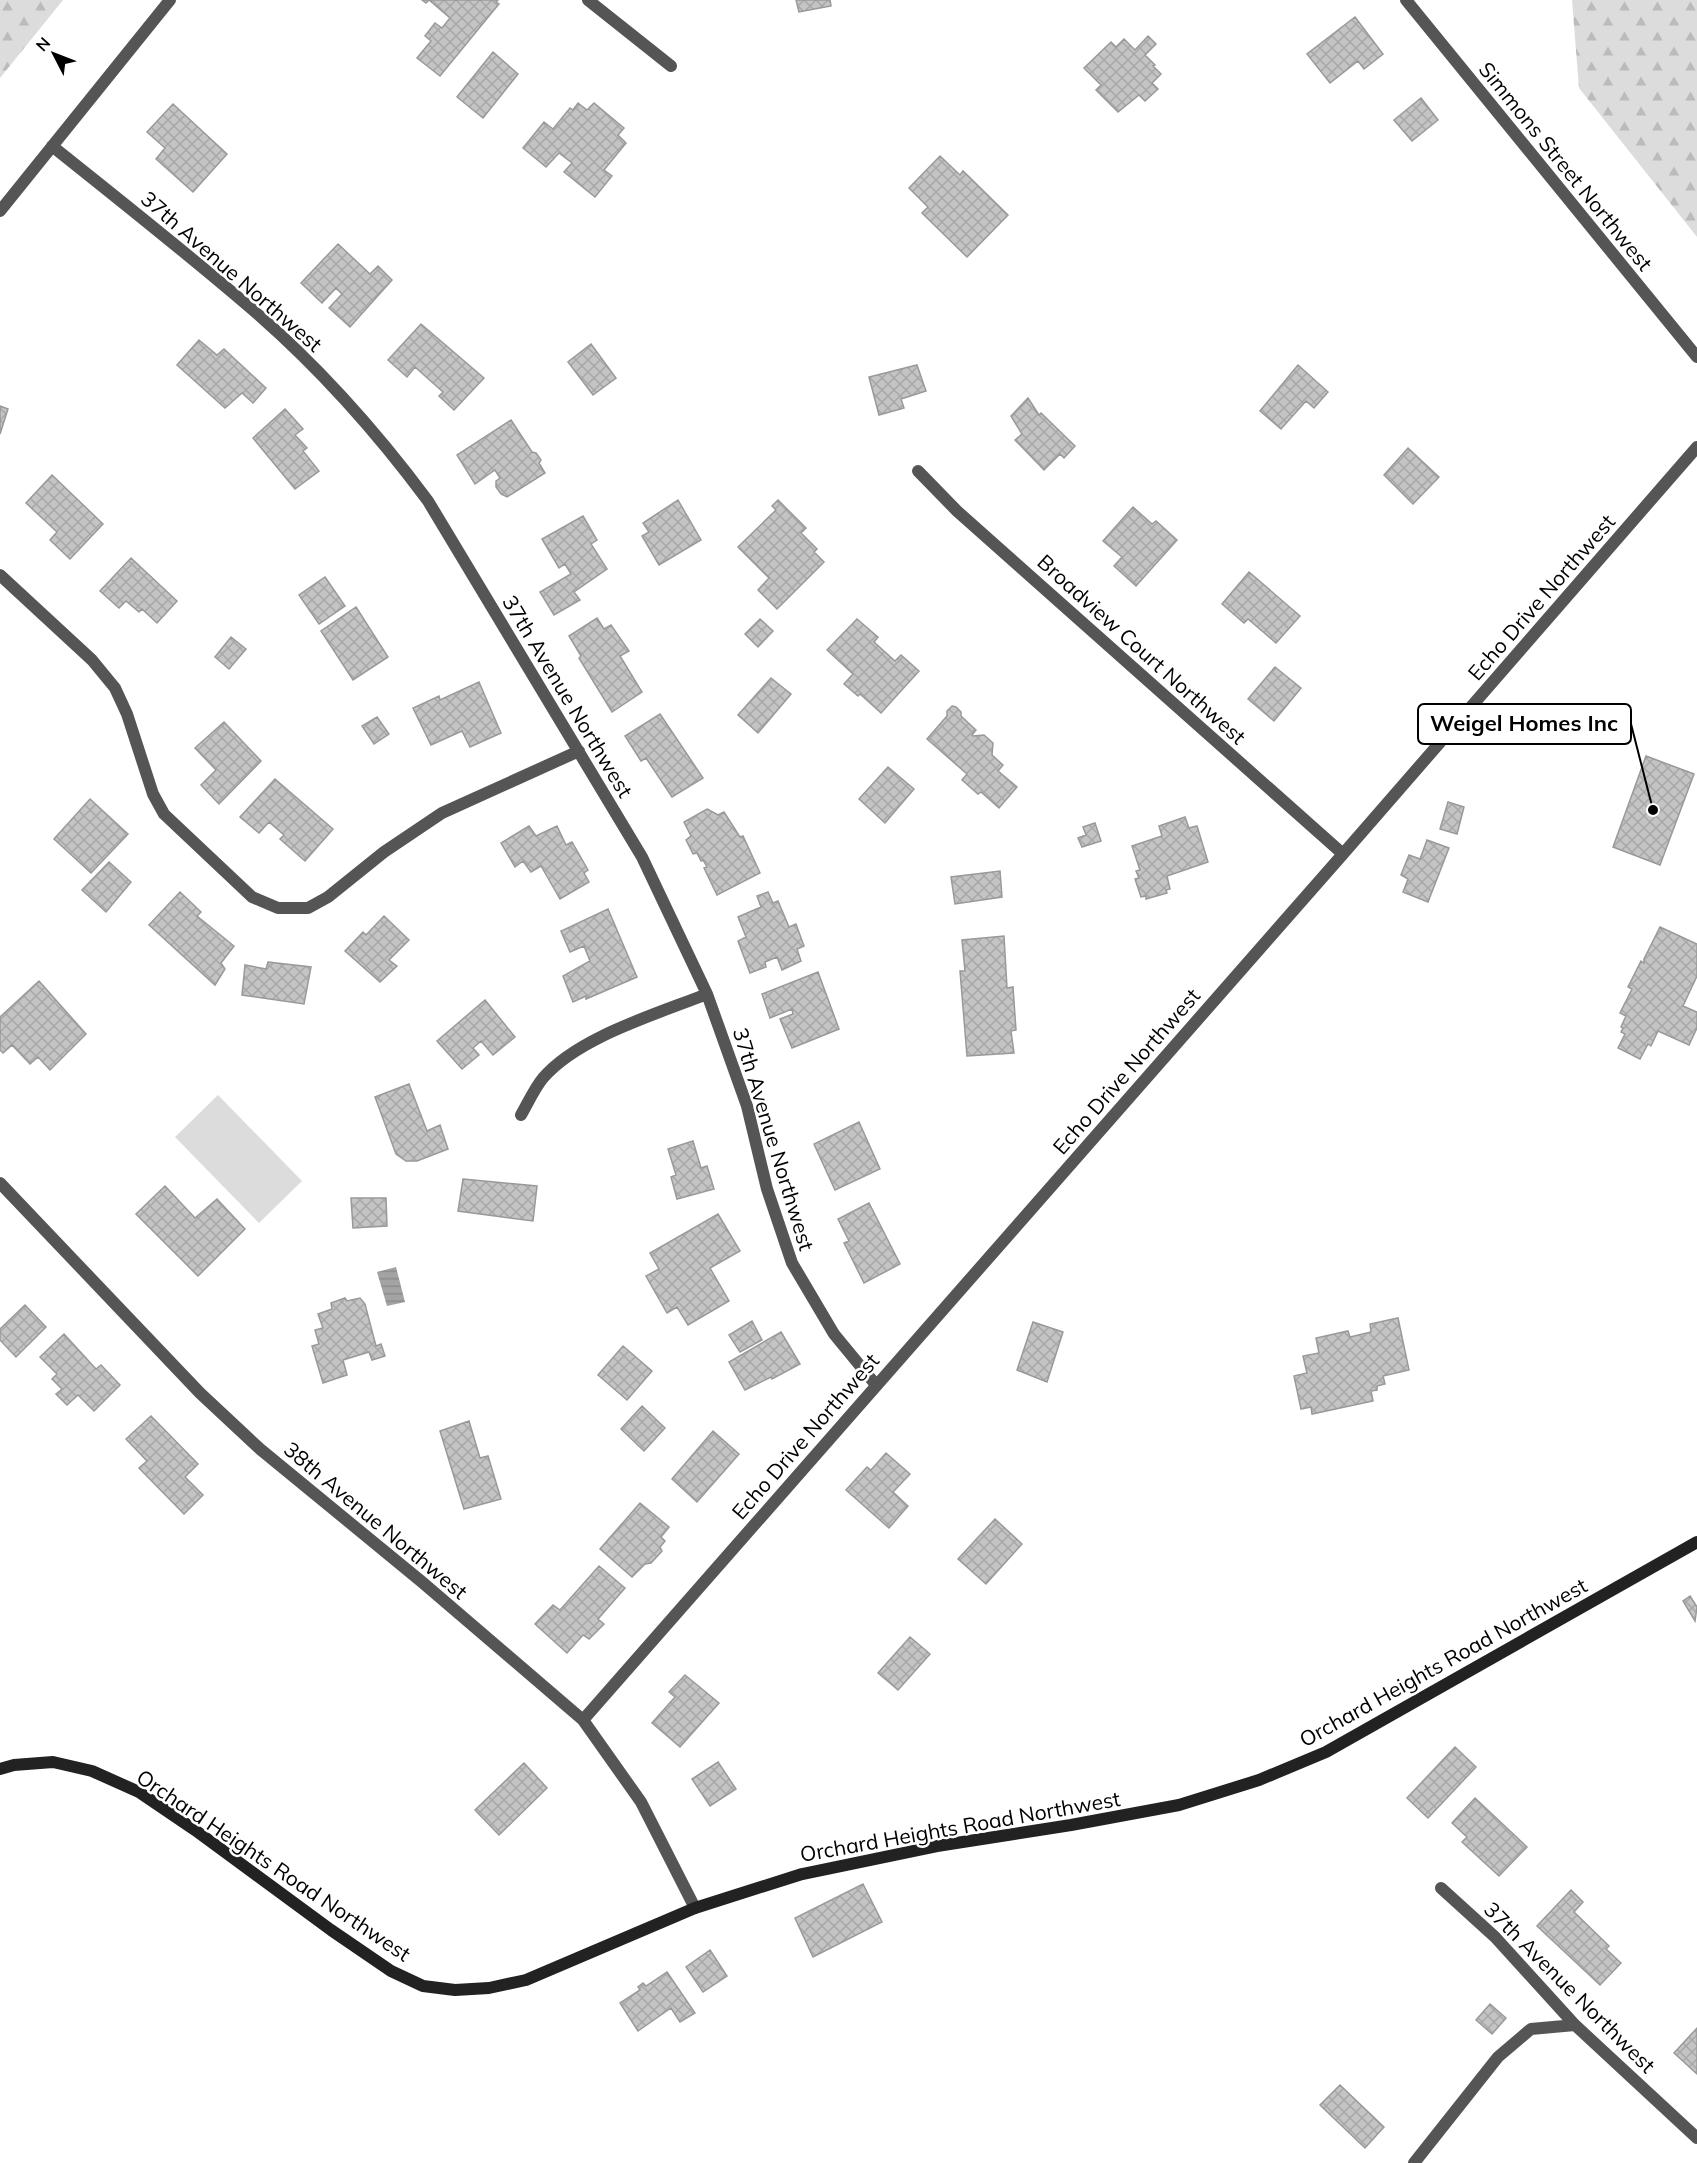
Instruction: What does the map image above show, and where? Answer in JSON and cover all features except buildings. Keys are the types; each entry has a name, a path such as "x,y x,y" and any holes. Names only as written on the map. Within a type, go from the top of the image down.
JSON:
{"street":[{"path":"0,211 170,0"},
{"path":"588,0 670,66"},
{"name":"Simmons Street Northwest","path":"1406,0 1697,357"},
{"name":"37th Avenue Northwest","path":"52,146 248,305 320,374 428,501 642,857 706,994 747,1106 767,1189 792,1263 834,1334 876,1385"},
{"name":"Echo Drive Northwest","path":"583,1720 1697,447"},
{"name":"Broadview Court Northwest","path":"918,471 957,511 1343,854"},
{"path":"0,576 92,660 115,688 128,714 153,794 164,814 252,897 278,908 308,908 318,903 348,883 384,852 442,813 579,751"},
{"path":"521,1114 542,1079 573,1053 618,1029 706,994"},
{"name":"38th Avenue Northwest","path":"0,1184 200,1393 251,1441 422,1582 583,1720 641,1802 695,1908"},
{"name":"Orchard Heights Road Northwest","path":"0,1769 14,1765 53,1762 92,1770 139,1792 391,1971 423,1986 455,1990 489,1988 526,1980 695,1908 802,1874 938,1846 1179,1805 1259,1780 1326,1752 1697,1542"},
{"name":"37th Avenue Northwest","path":"1441,1888 1495,1937 1575,2025 1697,2138"},
{"path":"1414,2163 1498,2057 1531,2029 1575,2025"}],"green space":[{"path":"0,0 63,0 0,78"},
{"path":"1572,0 1697,0 1697,237 1579,88"},
{"path":"218,1095 302,1181 259,1223 175,1137"}],"shaded area":[{"path":"396,1267 405,1302 387,1306 377,1272"}],"place":[{"name":"Weigel Homes Inc","path":"1653,810"}]}
